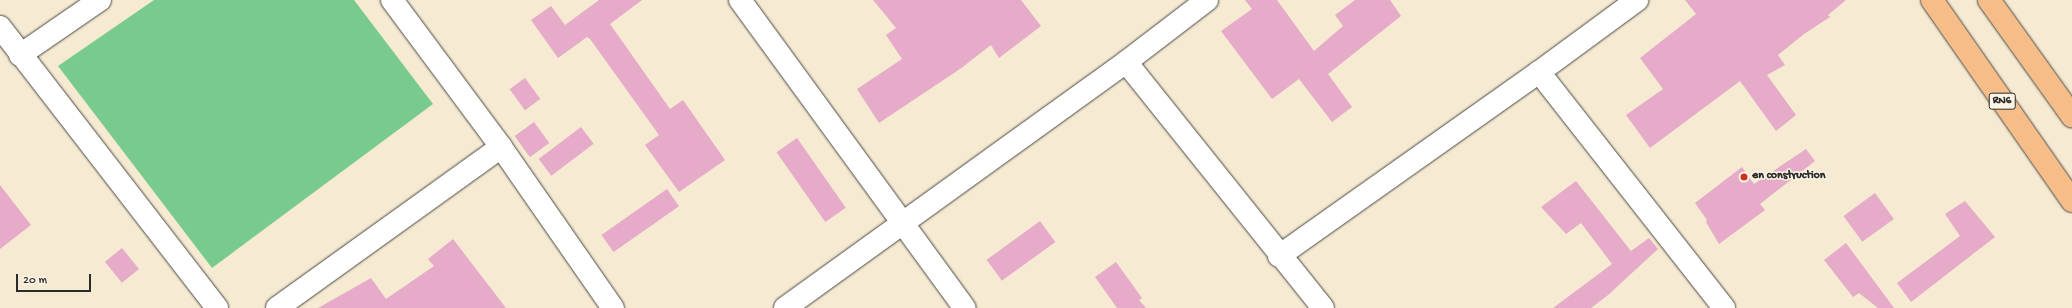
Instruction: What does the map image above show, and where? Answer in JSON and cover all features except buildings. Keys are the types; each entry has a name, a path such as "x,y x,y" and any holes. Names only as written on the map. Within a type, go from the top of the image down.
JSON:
{"highway":[{"name":"RN6","path":"1932,0 2072,201"},
{"path":"1989,0 2072,116"}],"street":[{"path":"20,55 100,0"},
{"path":"392,0 501,147 614,308"},
{"path":"740,0 965,308"},
{"path":"785,308 1126,62 1208,0"},
{"path":"1279,256 1539,72 1637,0"},
{"path":"0,27 20,55 217,308"},
{"path":"1126,62 1279,256 1323,308"},
{"path":"1539,72 1724,308"},
{"path":"277,308 501,147"}],"green space":[{"path":"154,0 354,0 433,104 212,268 58,66"}],"place":[{"name":"en construction","path":"1744,177"}]}
